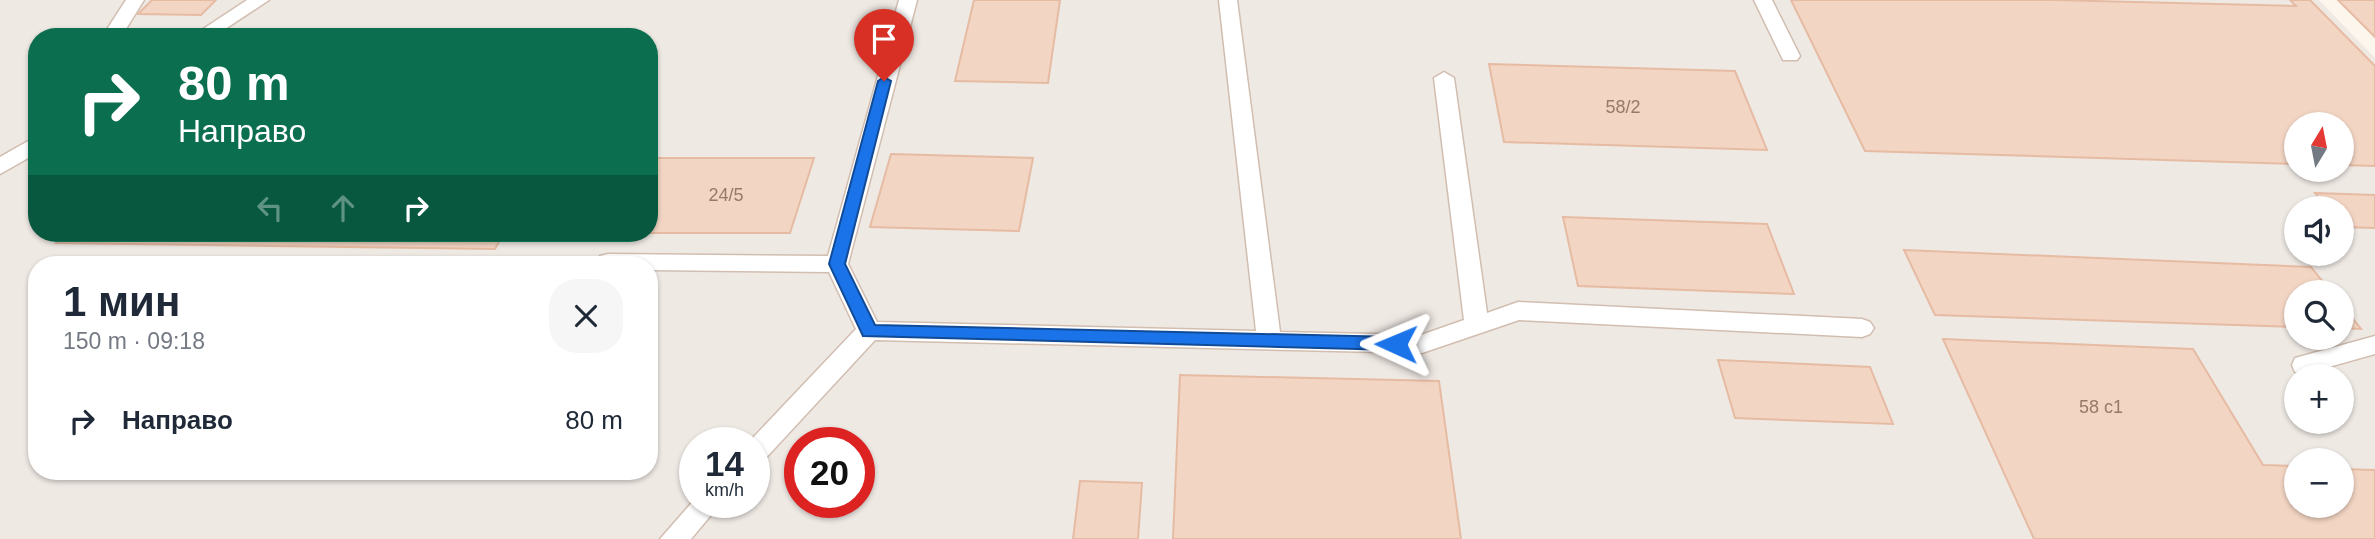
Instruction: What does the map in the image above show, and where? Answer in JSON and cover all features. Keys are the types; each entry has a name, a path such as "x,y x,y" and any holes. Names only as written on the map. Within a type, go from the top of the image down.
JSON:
{"lane":[{"path":"117,28 135,0"},
{"path":"215,28 260,0"},
{"path":"869,331 837,264 908,0"},
{"path":"1228,0 1269,341"},
{"path":"1763,0 1790,56"},
{"path":"1444,78 1477,326"},
{"path":"0,167 28,148"},
{"path":"658,262 837,264"},
{"path":"770,437 869,331 1422,345 1518,311 1862,328"},
{"path":"2308,364 2375,345"},
{"path":"674,539 694,518"}],"shaded area":[{"path":"0,0 2319,0 2375,58 2375,539 0,539"}],"building":[{"path":"152,0 216,0 201,15 138,14"},
{"path":"974,0 1060,0 1048,83 955,81"},
{"path":"1791,0 2054,0 2296,6 2290,0 2310,0 2375,66 2375,166 2354,165 2354,112 2284,112 2284,164 1865,151"},
{"path":"2338,0 2375,0 2375,37"},
{"path":"1489,64 1735,71 1767,150 1504,142"},
{"path":"891,154 1033,158 1019,231 870,227"},
{"path":"658,158 814,158 790,233 658,233"},
{"path":"2315,193 2375,195 2375,228 2354,227 2354,196 2317,196"},
{"path":"1563,217 1767,224 1794,294 1578,286"},
{"path":"57,242 499,242 495,249"},
{"path":"1904,250 2311,267 2321,280 2284,280 2284,327 1935,315"},
{"path":"1943,339 2193,349 2263,465 2284,466 2284,518 2354,518 2354,469 2375,470 2375,539 2034,539"},
{"path":"1718,360 1870,367 1893,424 1735,418"},
{"path":"1180,375 1439,381 1461,539 1173,539"},
{"path":"1080,481 1142,483 1138,539 1073,539"}],"route":[{"path":"884,81 837,264 869,331 1396,344"}]}
